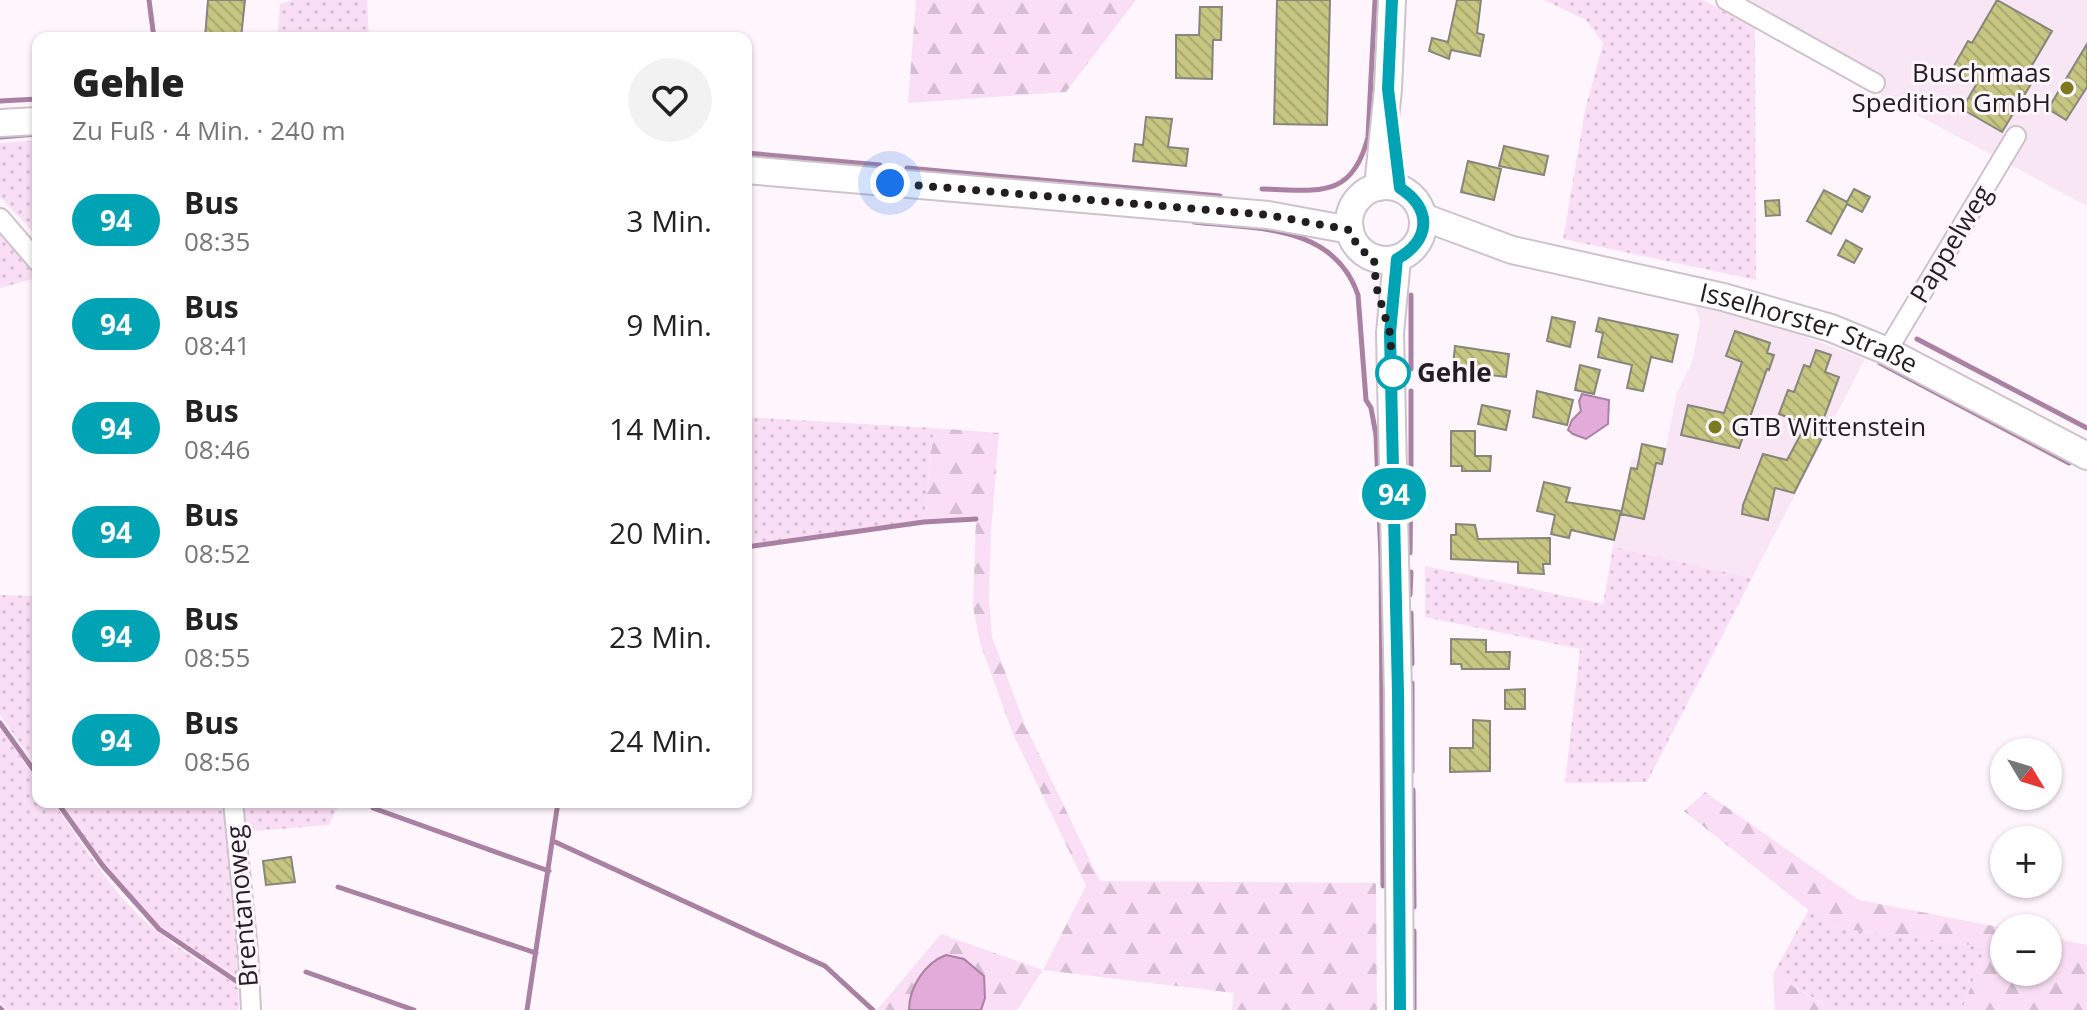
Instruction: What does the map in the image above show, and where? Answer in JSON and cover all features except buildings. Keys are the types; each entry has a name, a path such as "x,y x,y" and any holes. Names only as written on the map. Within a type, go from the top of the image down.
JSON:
{"street":[{"path":"1389,187 1388,89 1392,0"},
{"path":"1726,0 1875,83"},
{"path":"0,123 32,121"},
{"name":"Pappelweg","path":"1887,351 2016,136"},
{"path":"752,171 1268,215 1323,208 1350,220"},
{"path":"1389,187 1411,195 1419,205 1421,228 1410,252 1386,259 1363,252 1354,242 1350,220 1357,200 1389,187"},
{"path":"0,218 32,255"},
{"name":"Isselhorster Straße","path":"1421,228 1770,309 1831,328 1887,351 2087,456"},
{"path":"1386,259 1398,694 1400,1010"},
{"name":"Brentanoweg","path":"234,808 251,1010"}],"shaded area":[{"path":"1733,0 2087,0 2087,206 1727,13"},
{"path":"1695,306 1769,324 1865,359 1752,578 1613,547 1632,458 1662,465 1677,393 1692,362 1700,322"},
{"path":"1582,394 1609,400 1608,424 1586,439 1568,430 1581,411 1579,401"},
{"path":"946,955 964,959 984,976 985,998 981,1010 909,1010 912,993 920,977 931,964"}],"green space":[{"path":"293,0 367,0 369,32 278,32 280,4"},
{"path":"916,0 1136,0 1066,92 908,103"},
{"path":"1544,0 1703,0 1755,28 1756,280 1563,239 1585,110 1603,43 1586,20"},
{"path":"32,140 32,231 0,197 0,143"},
{"path":"0,234 32,272 32,279 0,288"},
{"path":"752,417 934,428 924,520 752,544"},
{"path":"934,428 999,433 991,532 989,600 992,637 1025,725 1100,881 1376,883 1377,1010 1232,1010 1234,993 1043,970 1086,886 1013,734 980,643 973,607 976,518 924,520"},
{"path":"1613,547 1752,578 1647,782 1565,783 1580,649 1425,617 1425,566 1603,604"},
{"path":"0,595 32,596 32,760 0,715"},
{"path":"0,728 32,773 32,808 57,808 100,870 141,918 176,946 238,986 239,1010 7,1010 0,1002"},
{"path":"1705,792 1859,900 1990,925 1990,986 2062,986 2062,940 2087,945 2087,1010 1962,1010 1986,947 1830,927 1684,811"},
{"path":"65,808 222,808 227,815 243,953 241,980 158,924 106,866"},
{"path":"241,808 337,808 329,825 242,832"},
{"path":"1809,909 1830,927 1986,947 1962,1010 1824,1010 1822,1003 1773,974"},
{"path":"941,934 1043,970 1017,1010 877,1010"},
{"path":"1773,974 1822,1004 1824,1010 1775,1010"}],"waterway":[{"path":"149,0 153,32"},
{"path":"1262,189 1315,190 1329,187 1342,182 1361,158 1368,137 1375,0"},
{"path":"0,101 32,99"},
{"path":"0,137 32,134"},
{"path":"752,154 880,165"},
{"path":"907,168 1220,196"},
{"path":"1194,222 1267,229 1312,243 1331,255 1347,272 1358,295 1366,400 1371,408 1376,435 1381,558 1383,886"},
{"path":"1411,295 1411,369"},
{"path":"1917,339 2087,428"},
{"path":"1880,363 2069,463"},
{"path":"1411,391 1411,465"},
{"path":"1410,553 1411,483"},
{"path":"752,546 924,522 976,519"},
{"path":"1410,595 1411,572"},
{"path":"1411,613 1412,664"},
{"path":"1412,683 1412,771"},
{"path":"0,723 32,768"},
{"path":"1413,790 1414,907"},
{"path":"61,808 103,866 159,929 239,983"},
{"path":"373,808 549,871"},
{"path":"527,1010 557,808"},
{"path":"553,841 825,966 873,1010"},
{"path":"338,887 536,953"},
{"path":"1414,931 1414,1010"},
{"path":"306,972 414,1010"}],"bus line":[{"name":"94","path":"1392,0 1388,89 1400,188 1419,205 1423,217 1420,240 1410,252 1397,259 1390,333 1398,694 1400,1010"}],"place":[{"name":"Buschmaas Spedition GmbH","path":"2067,88"},
{"name":"Gehle","path":"1393,373"},
{"name":"GTB Wittenstein","path":"1715,427"}],"route":[{"path":"890,183 1268,215 1350,230 1354,242 1374,259 1376,286 1390,333 1393,378 1393,373"}]}
